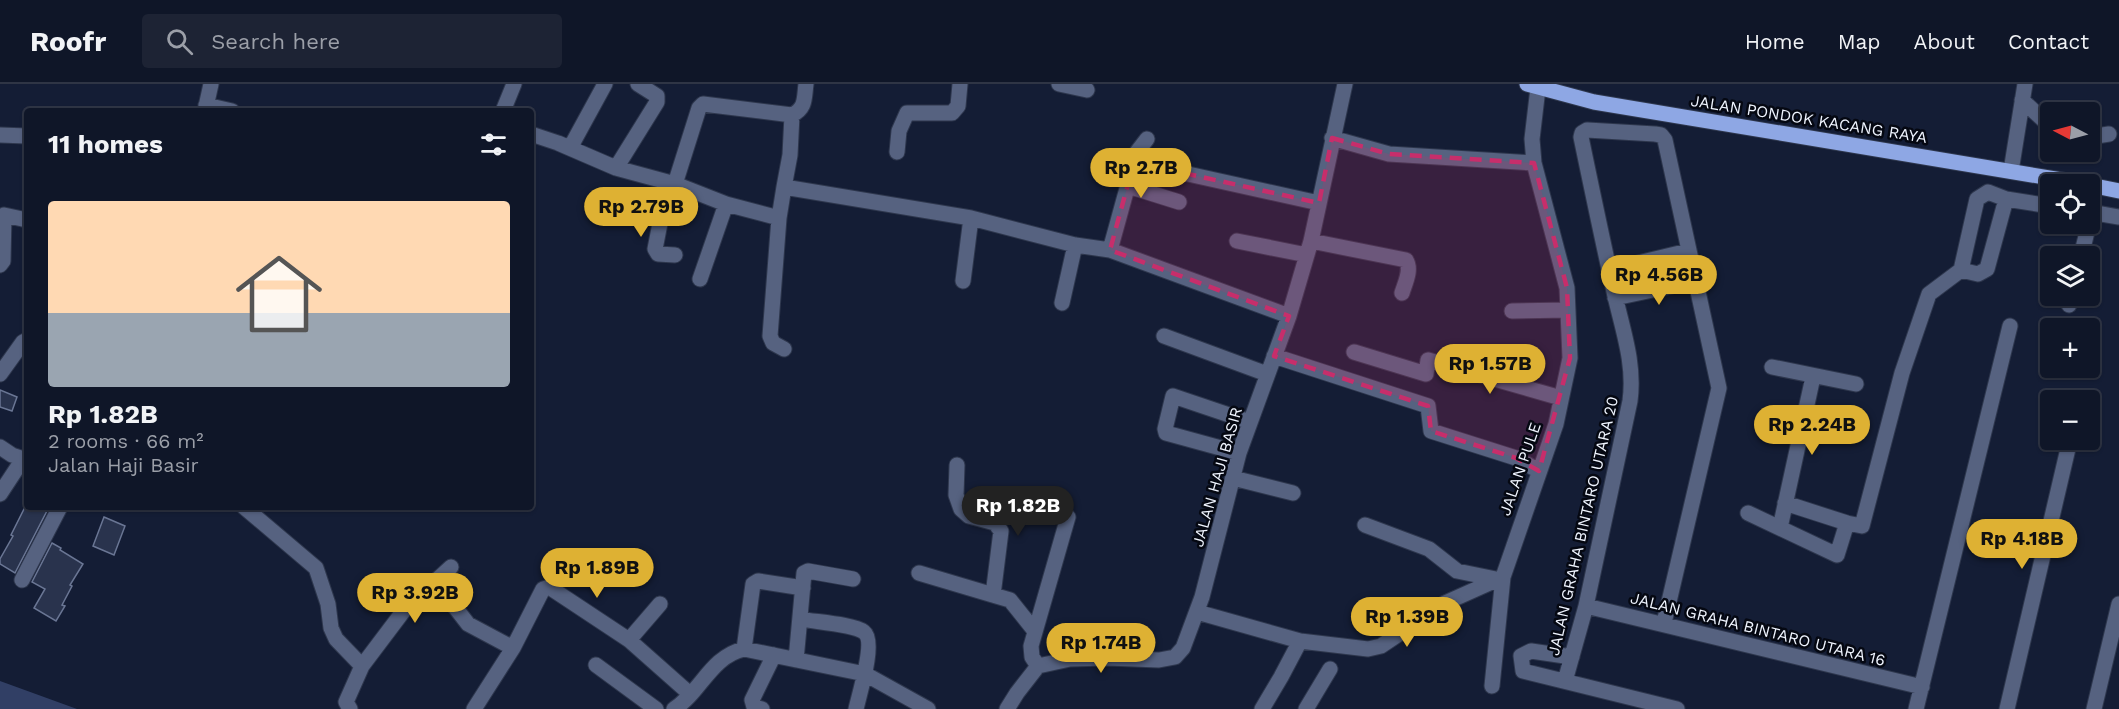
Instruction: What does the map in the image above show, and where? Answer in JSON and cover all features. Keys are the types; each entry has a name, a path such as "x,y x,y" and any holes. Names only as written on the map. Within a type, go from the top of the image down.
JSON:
{"main road":[{"name":"JALAN PONDOK KACANG RAYA","path":"1532,86 1594,102 2040,176"},
{"name":"JALAN PONDOK KACANG RAYA","path":"2100,187 2119,190"}],"street":[{"path":"205,108 211,84"},
{"path":"504,108 514,84"},
{"path":"570,148 605,84"},
{"path":"616,168 657,102 657,96 638,84"},
{"path":"675,255 658,254 656,249 671,183 702,104 792,115 800,111 803,106 806,84"},
{"path":"897,152 899,131 907,113 952,112 958,106 960,84"},
{"path":"1059,84 1087,90"},
{"name":"JALAN HAJI BASIR","path":"1038,666 1070,659 1159,660 1175,657 1183,648 1202,597 1239,453 1289,316 1309,248 1345,84"},
{"path":"2011,171 2025,84"},
{"name":"JALAN PULE","path":"1492,686 1500,578 1556,424 1570,358 1568,288 1534,163 1532,86"},
{"path":"2022,100 2040,117"},
{"path":"784,349 771,341 770,336 779,218 790,155 792,115"},
{"name":"JALAN GRAHA BINTARO UTARA 20","path":"1565,681 1586,606 1633,382 1631,363 1609,270 1582,133 1587,130 1661,135 1665,140 1688,250"},
{"path":"2100,135 2109,134"},
{"path":"0,135 24,136"},
{"path":"534,135 616,168 671,183 726,204 779,218"},
{"path":"1332,138 1389,154 1534,163"},
{"path":"1110,250 1139,147 1147,139"},
{"path":"1134,162 1319,203"},
{"path":"1128,186 1179,202"},
{"path":"784,187 971,218 1075,245 1110,250 1289,316"},
{"path":"1785,503 1862,526 1902,373 1929,294 1961,270 1977,199 1988,192 2006,199 2040,204"},
{"path":"1961,270 1978,274 1987,269 2006,199"},
{"path":"700,279 726,204"},
{"path":"0,265 3,261 4,215 24,219"},
{"path":"2100,217 2119,217"},
{"path":"963,281 971,218"},
{"path":"1237,241 1406,260 1408,272 1402,293"},
{"path":"1062,303 1075,245"},
{"path":"1609,270 1688,250 1719,388 1664,623"},
{"path":"1615,298 1695,281"},
{"path":"1512,311 1568,310"},
{"path":"1916,709 2010,326"},
{"path":"1164,336 1267,374"},
{"path":"1,371 24,342"},
{"path":"1354,352 1426,374 1428,360 1562,398"},
{"path":"1274,356 1428,406 1431,431 1516,458 1539,471"},
{"path":"1772,367 1856,384"},
{"path":"1780,528 1813,377"},
{"path":"1239,453 1166,432 1173,396 1250,422"},
{"path":"0,447 24,460"},
{"path":"2007,709 2068,450"},
{"path":"0,494 24,461"},
{"path":"957,465 956,495 961,509 969,516 995,523 1001,531 993,595"},
{"path":"1233,478 1293,493"},
{"path":"22,580 58,510"},
{"path":"248,510 316,568 328,604 331,628 336,639 362,666"},
{"path":"1748,513 1837,555 1847,523"},
{"path":"1007,709 1038,666 1032,657 1031,646 1034,630 1068,517"},
{"path":"1365,525 1429,549 1457,571 1500,578"},
{"path":"346,707 362,666 405,609 451,567"},
{"path":"796,660 805,571 853,579"},
{"path":"919,573 1010,600 1034,630"},
{"path":"1197,612 1300,640 1368,649 1382,646 1445,603 1500,578"},
{"path":"438,579 451,602 468,624 513,648"},
{"path":"744,649 753,584 758,581 802,588"},
{"path":"474,709 513,648 543,588 546,587 629,640 690,694"},
{"path":"629,640 660,604"},
{"path":"2094,709 2119,604"},
{"name":"JALAN GRAHA BINTARO UTARA 16","path":"1586,606 1922,687"},
{"path":"800,619 841,625 864,632 868,638 870,644 865,674 856,709"},
{"path":"1262,709 1300,640"},
{"path":"674,709 683,703 714,665 735,651 744,649 865,674 928,709"},
{"path":"1572,657 1531,651 1521,656 1523,671 1677,709"},
{"path":"762,709 754,707 752,700 774,655"},
{"path":"596,665 656,709"},
{"path":"1314,707 1330,669"}],"highlighted area":[{"path":"1332,138 1389,154 1534,163 1567,288 1570,358 1539,471 1516,458 1431,431 1428,406 1274,356 1289,316 1110,250 1134,162 1319,203"}],"shaded area":[{"path":"0,681 77,709 0,709"}],"building":[{"path":"0,390 17,397 12,411 0,407"},
{"path":"24,509 47,510 15,573 0,564 0,559 13,536 11,535"},
{"path":"104,517 125,526 114,555 93,546"},
{"path":"52,543 83,564 70,585 72,586 62,605 65,606 56,621 34,608 45,589 32,582"}]}
